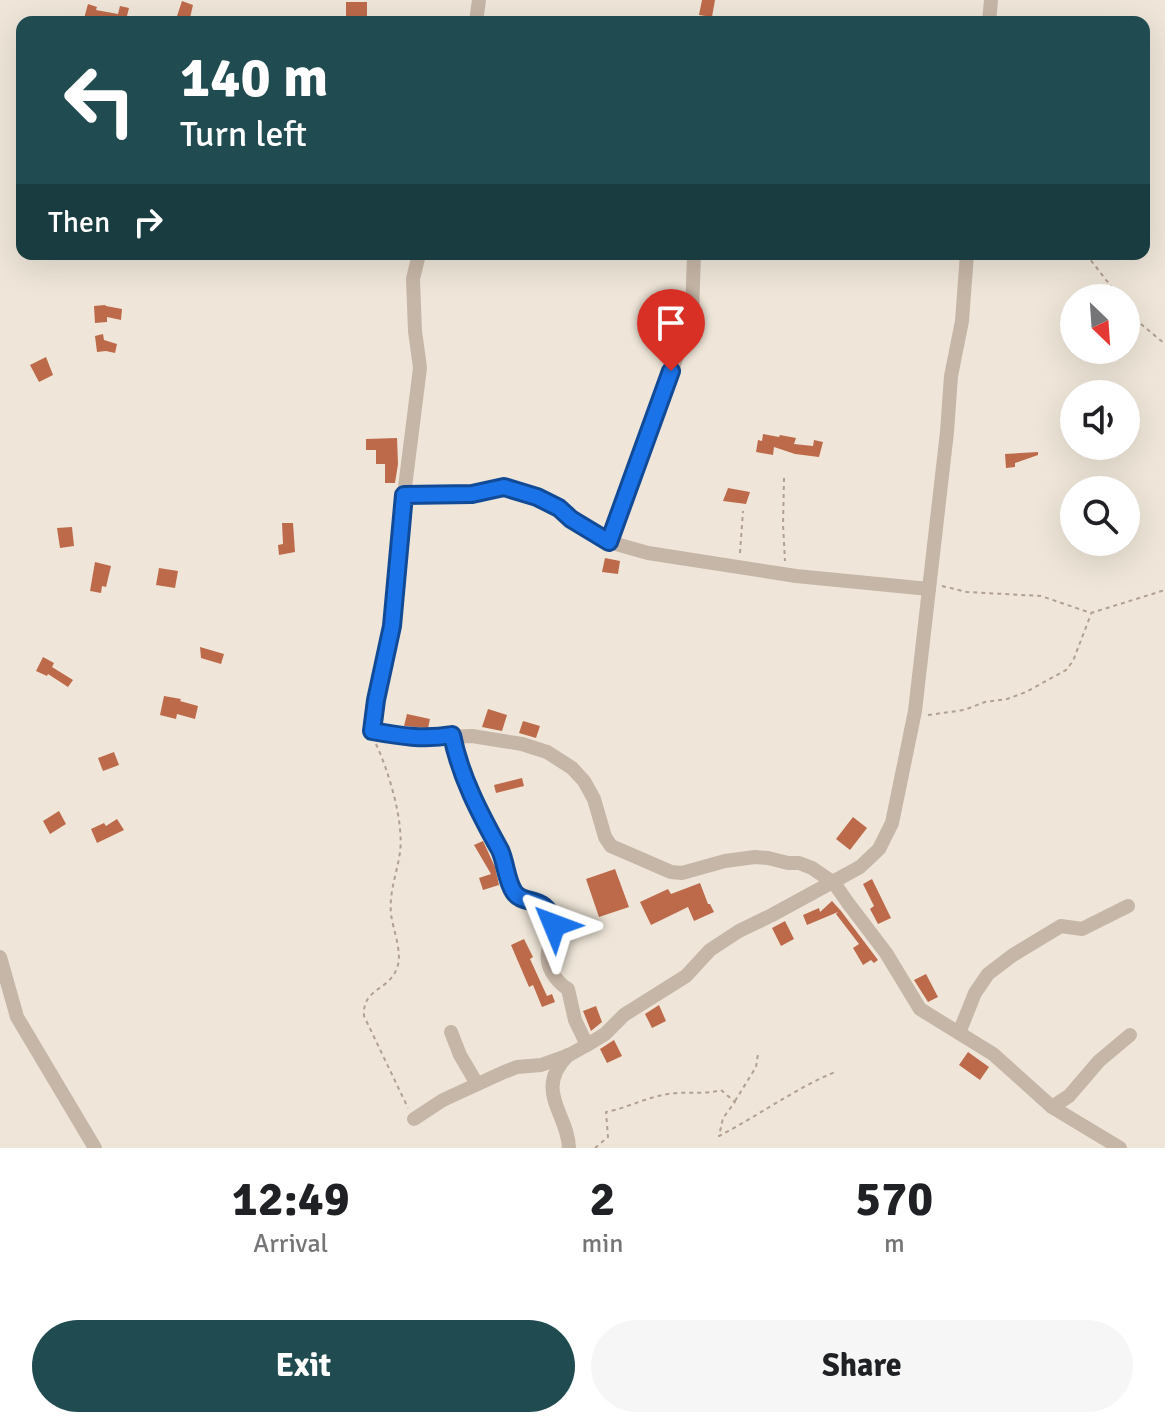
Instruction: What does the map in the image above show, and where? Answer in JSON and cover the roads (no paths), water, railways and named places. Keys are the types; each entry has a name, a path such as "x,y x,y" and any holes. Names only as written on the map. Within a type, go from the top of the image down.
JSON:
{"street":[{"path":"418,260 413,279 420,368 392,626 372,731 418,738 472,736 522,744 547,752 572,768 584,781 611,846 671,872 682,873 725,861 755,857 806,866 834,883 886,953 920,1009 993,1054 1052,1107 1120,1148"},
{"path":"609,542 692,315 694,260"},
{"path":"414,1119 443,1100 477,1084 517,1067 541,1065 587,1045 605,1034 624,1015 686,976 710,950 739,931 834,883 860,867 879,849 892,823 915,711 951,376 962,321 967,260"},
{"path":"404,495 472,494 504,487 537,497 559,508 609,542 648,553 786,575 929,589"},
{"path":"452,735 456,758 503,858 512,890 519,897 543,905 552,915 554,925 546,958 551,973 568,989 575,1020 587,1045"},
{"path":"959,1033 975,993 988,974 1013,955 1061,926 1082,929 1128,906"},
{"path":"0,957 17,1017 95,1148"},
{"path":"451,1032 477,1084"},
{"path":"1052,1107 1069,1096 1099,1061 1130,1035"},
{"path":"569,1055 560,1063 552,1096 569,1138 569,1148"}]}
